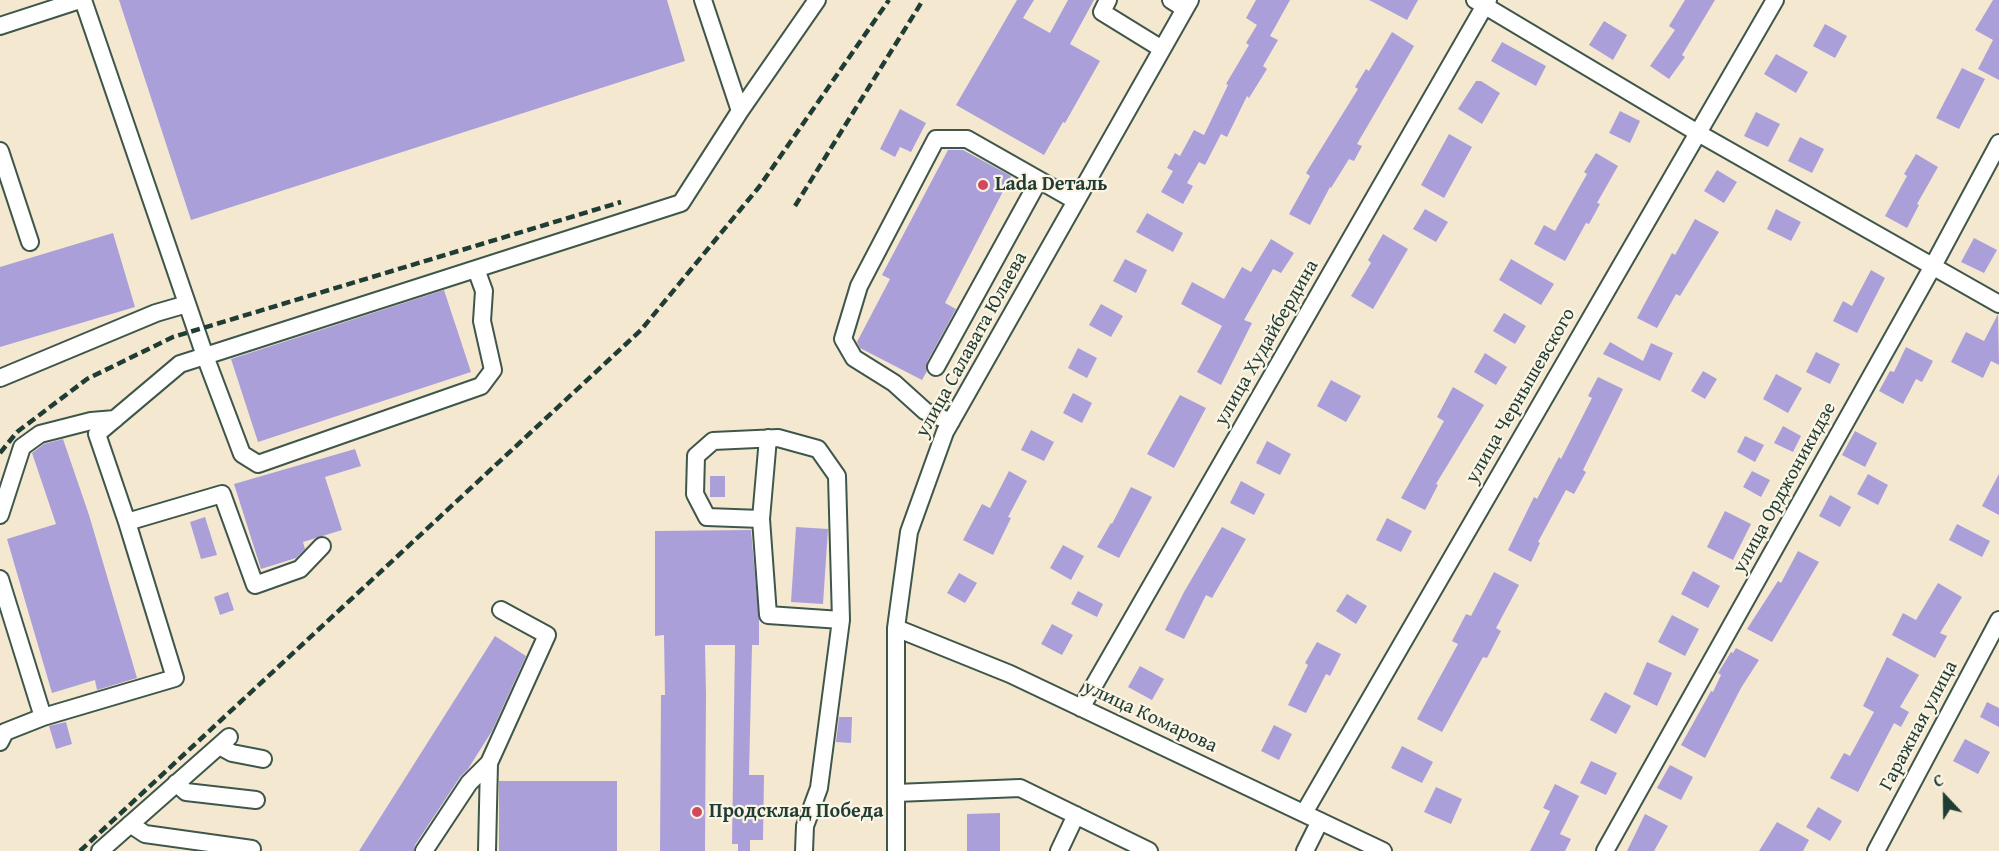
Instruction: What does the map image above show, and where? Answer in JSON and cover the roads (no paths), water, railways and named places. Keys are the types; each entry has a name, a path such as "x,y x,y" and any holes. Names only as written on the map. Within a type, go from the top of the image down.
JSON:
{"street":[{"path":"0,27 81,0 205,356 242,454 258,464 481,386 493,370 482,321 484,291 476,269"},
{"path":"704,0 740,111"},
{"path":"0,742 5,732 43,717 175,678 97,434 180,364 681,203 740,111 817,0"},
{"path":"1108,0 1102,12 1162,49"},
{"name":"улица Чернышевского","path":"1304,813 1775,0"},
{"path":"1483,2 1698,133 1999,304"},
{"name":"улица Худайбердина","path":"1081,708 1483,2"},
{"name":"улица Салавата Юлаева","path":"896,851 896,628 909,532 945,432 1162,49 1182,3"},
{"path":"951,422 925,411 894,383 854,358 843,339 859,286 936,139 967,139 1076,201"},
{"name":"улица Орджоникидзе","path":"1605,851 1933,266 1999,143"},
{"path":"0,151 30,242"},
{"path":"936,367 1039,180"},
{"path":"0,378 156,313 187,304"},
{"path":"0,515 22,447 40,434 91,421 115,419"},
{"path":"768,438 762,519 768,615 841,620"},
{"path":"762,519 707,517 696,494 696,456 713,441 778,438 818,449 837,477 841,620 819,789 805,826 804,851"},
{"path":"127,522 222,494 255,585 300,568 322,546"},
{"path":"0,579 43,717"},
{"path":"424,851 469,783 489,763 547,635 501,610"},
{"name":"Гаражная улица","path":"1876,851 1999,620"},
{"name":"улица Комарова","path":"896,628 1010,674 1383,851"},
{"path":"100,851 224,741 231,753 263,759"},
{"path":"487,851 489,763"},
{"path":"176,783 186,792 256,801"},
{"path":"896,793 1020,788 1144,850"},
{"path":"1059,851 1076,815"},
{"path":"1305,851 1320,821"},
{"path":"130,824 145,834 252,849"}],"railway":[{"path":"80,851 641,330 759,187 889,0"},
{"path":"795,206 923,0"},
{"path":"0,453 17,432 87,379 173,337 621,202"}],"place":[{"name":"Lada Dеталь","path":"983,185"},
{"name":"Продсклад Победа","path":"697,812"}]}
